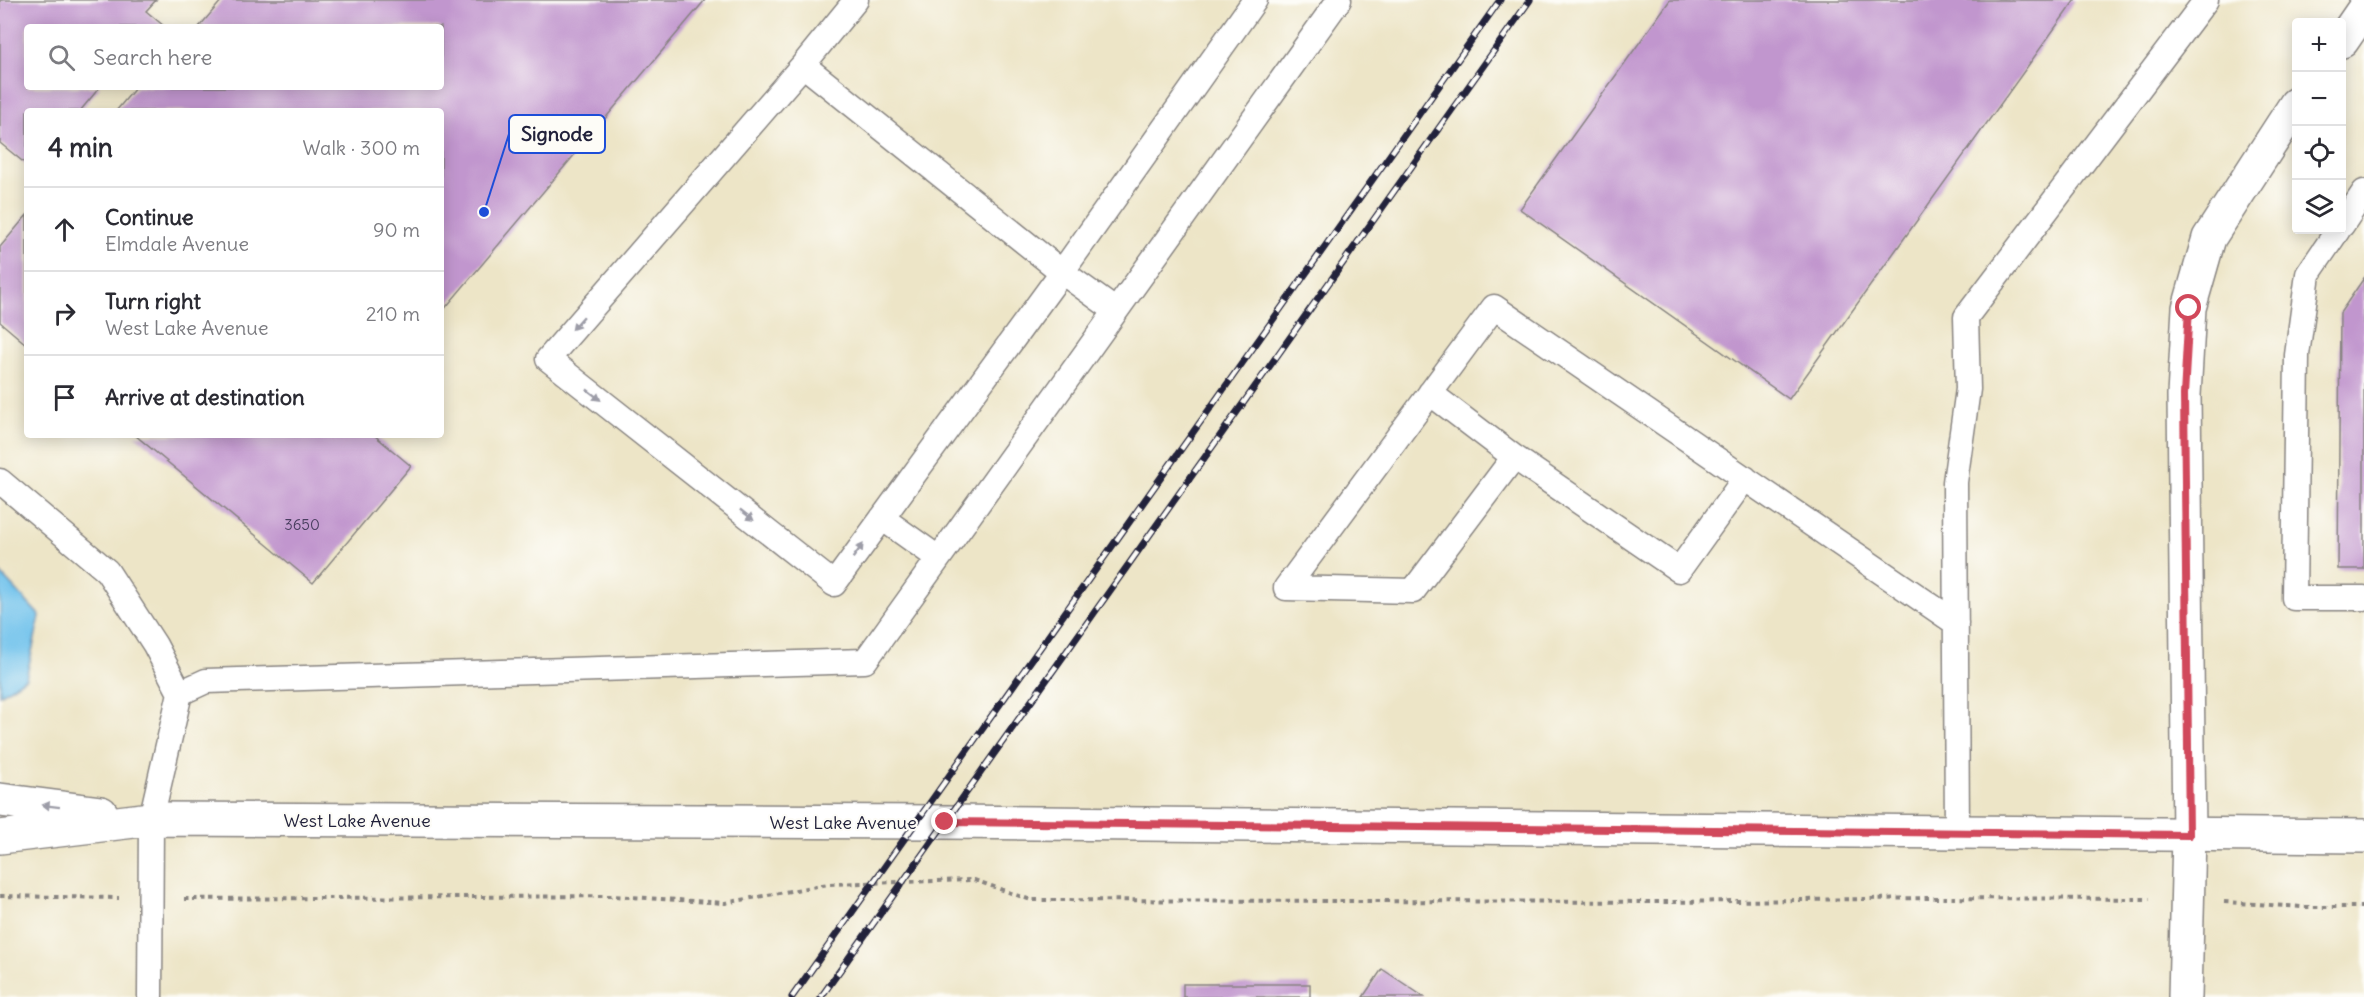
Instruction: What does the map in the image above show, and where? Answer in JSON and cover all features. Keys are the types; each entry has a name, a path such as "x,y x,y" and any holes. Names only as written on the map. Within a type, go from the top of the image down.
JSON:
{"street":[{"path":"2185,997 2189,835 2184,395 2189,308 2209,238 2292,110"},
{"name":"West Lake Avenue","path":"0,800 151,819 945,822 2364,836"},
{"name":"West Lake Avenue","path":"0,837 151,819"}],"lane":[{"path":"856,0 548,359 834,584 1062,272 1256,0"},
{"path":"180,693 206,681 865,661 1339,0"},
{"path":"1958,833 1955,482 1968,389 1966,317 2206,0"},
{"path":"802,65 1062,272 1116,311"},
{"path":"2346,219 2364,192"},
{"path":"2335,234 2308,274 2297,355 2295,598 2364,597"},
{"path":"1514,457 1413,591 1286,588 1494,307 1956,623"},
{"path":"1430,393 1514,457 1679,570 1745,478"},
{"path":"0,481 107,571 155,645 180,693 151,819 150,997"},
{"path":"882,518 938,558"}],"path":[{"path":"0,896 150,898 614,896 725,903 828,884 974,880 1030,900 1682,902 1930,898 2155,899"},
{"path":"2215,901 2302,907 2364,907"}],"water":[{"path":"0,573 40,616 26,678 0,695"}],"building":[{"path":"0,0 156,0 146,11 161,24 24,24 24,90 98,90 82,108 24,108 24,163 0,143"},
{"path":"222,0 705,0 444,309 444,108 118,108 134,90 444,90 444,24 202,24"},
{"path":"1670,0 2075,0 1789,399 1520,209"},
{"path":"24,219 24,342 0,322 0,247"},
{"path":"2364,278 2364,569 2338,569 2340,313"},
{"path":"139,438 378,438 411,466 313,583"},
{"path":"1382,969 1424,997 1363,997"},
{"path":"1183,984 1310,984 1310,997 1183,997"}],"railway":[{"path":"792,997 1500,0"},
{"path":"821,997 1530,0"}],"place":[{"name":"Signode","path":"484,212"}],"route":[{"path":"945,822 2189,835 2184,395 2189,308"}]}
